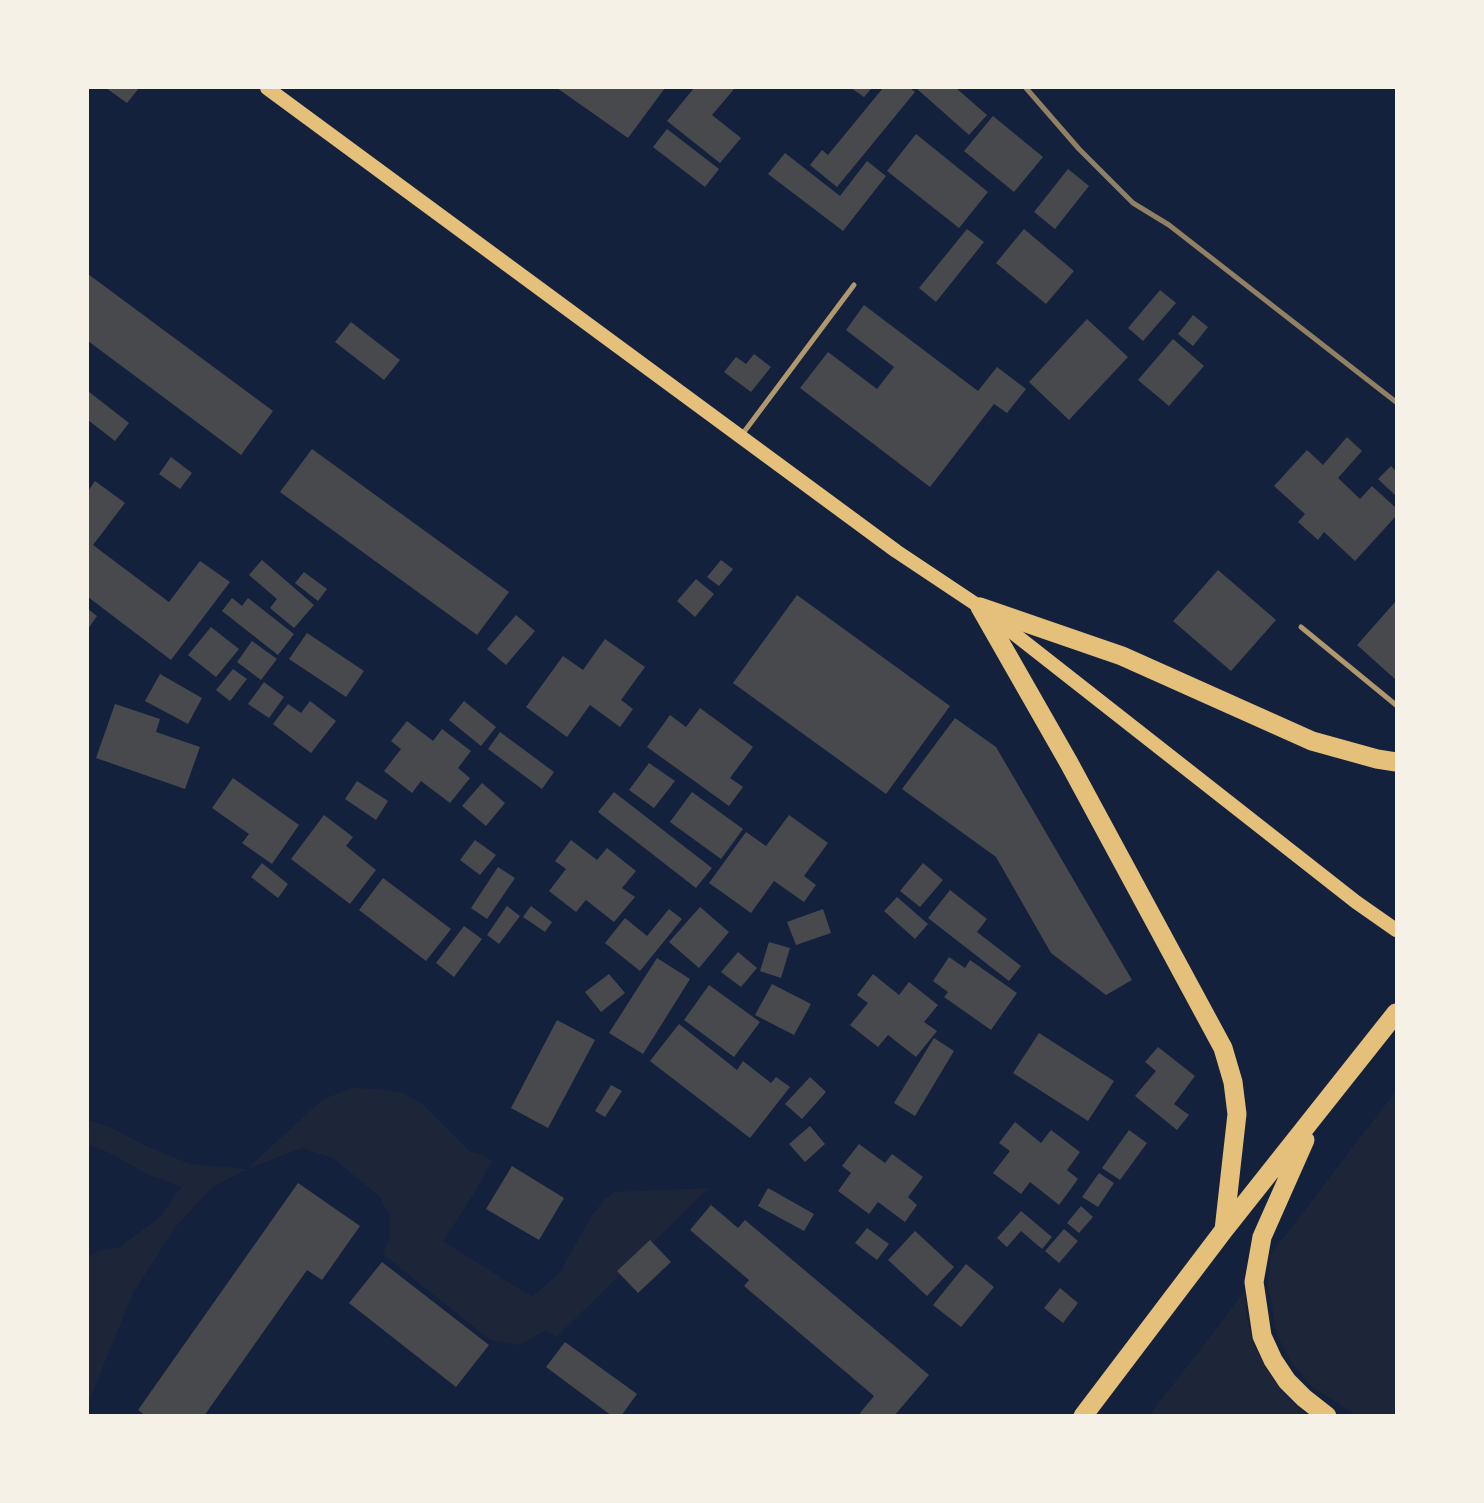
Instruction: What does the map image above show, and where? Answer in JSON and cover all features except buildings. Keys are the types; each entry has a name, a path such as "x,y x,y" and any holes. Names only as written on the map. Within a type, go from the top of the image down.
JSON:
{"highway":[{"path":"980,607 1122,656 1312,741 1396,762"},
{"path":"980,607 1069,763 1223,1048 1233,1082 1237,1114 1224,1230"},
{"path":"1083,1416 1224,1230 1396,1013"},
{"path":"1317,1115 1262,1237 1254,1282 1262,1336 1273,1360 1296,1390 1327,1416"}],"main road":[{"path":"267,88 896,551 980,607 1356,902 1396,930"}],"lane":[{"path":"741,436 854,285"},
{"path":"1301,627 1396,705"}],"shaded area":[{"path":"351,1088 403,1093 421,1103 469,1151 482,1154 492,1161 443,1241 532,1297 560,1272 592,1215 614,1192 709,1188 556,1337 546,1330 519,1345 490,1340 383,1254 390,1236 389,1215 380,1197 333,1158 302,1148 247,1169 322,1100"},
{"path":"1396,1091 1396,1415 1356,1415 1311,1386 1291,1362 1277,1335 1268,1284 1271,1254"},
{"path":"88,1120 110,1127 146,1146 190,1164 247,1169 211,1188 174,1229 133,1293 88,1403 88,1257 99,1250 118,1248 159,1218 181,1187 147,1174 88,1144"},
{"path":"1245,1291 1246,1316 1254,1345 1271,1377 1299,1409 1309,1415 1149,1416"}],"railway":[{"path":"1026,88 1079,149 1133,203 1169,225 1396,402"}]}
